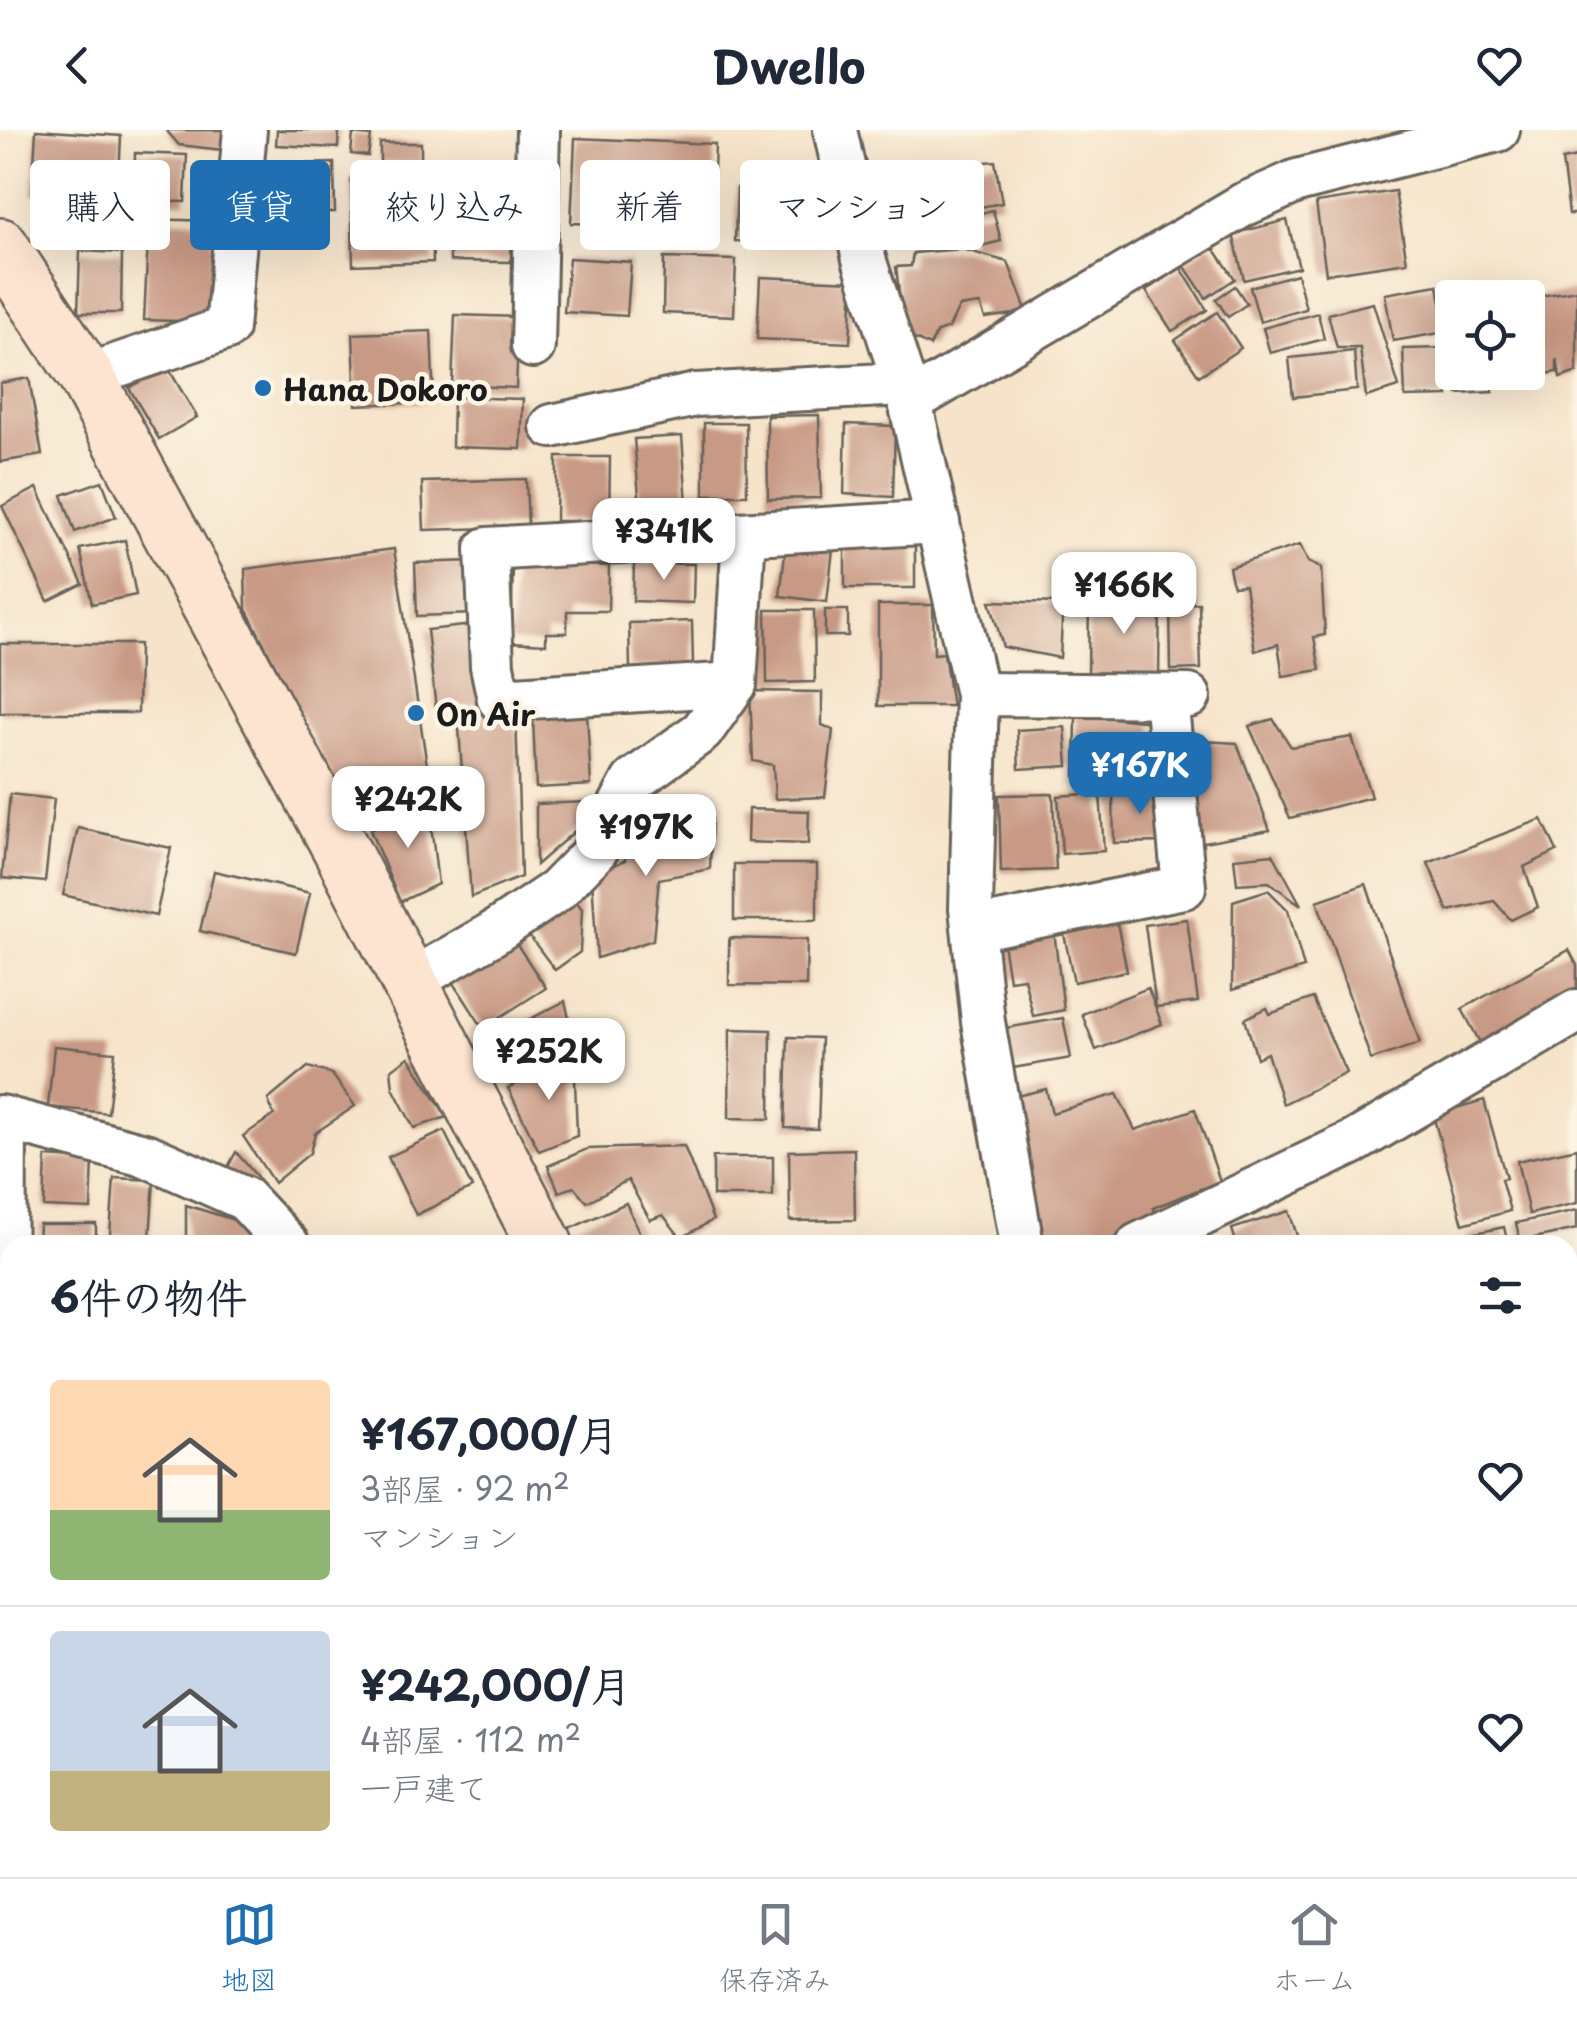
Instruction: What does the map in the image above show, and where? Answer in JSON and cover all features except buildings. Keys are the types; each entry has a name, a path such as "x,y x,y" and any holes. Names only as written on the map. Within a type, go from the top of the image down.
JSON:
{"street":[{"path":"86,376 226,328 245,130"},
{"path":"533,346 538,130"},
{"path":"835,130 864,260 907,393 977,694 971,908 983,1022 1020,1235"},
{"path":"552,426 696,395 907,393 1243,205 1415,140 1498,130"},
{"path":"0,246 86,376 332,834 540,1235"},
{"path":"736,684 499,699 492,666 486,549 938,522"},
{"path":"408,982 492,934 556,891 597,849 633,781 702,731 736,684 744,534"},
{"path":"974,929 1184,886 1177,696 977,694"},
{"path":"1159,1235 1354,1142 1577,1011"},
{"path":"3,1235 2,1117 148,1156 245,1199 279,1235"}],"place":[{"name":"Hana Dokoro","path":"263,388"},
{"name":"On Air","path":"416,713"}]}
